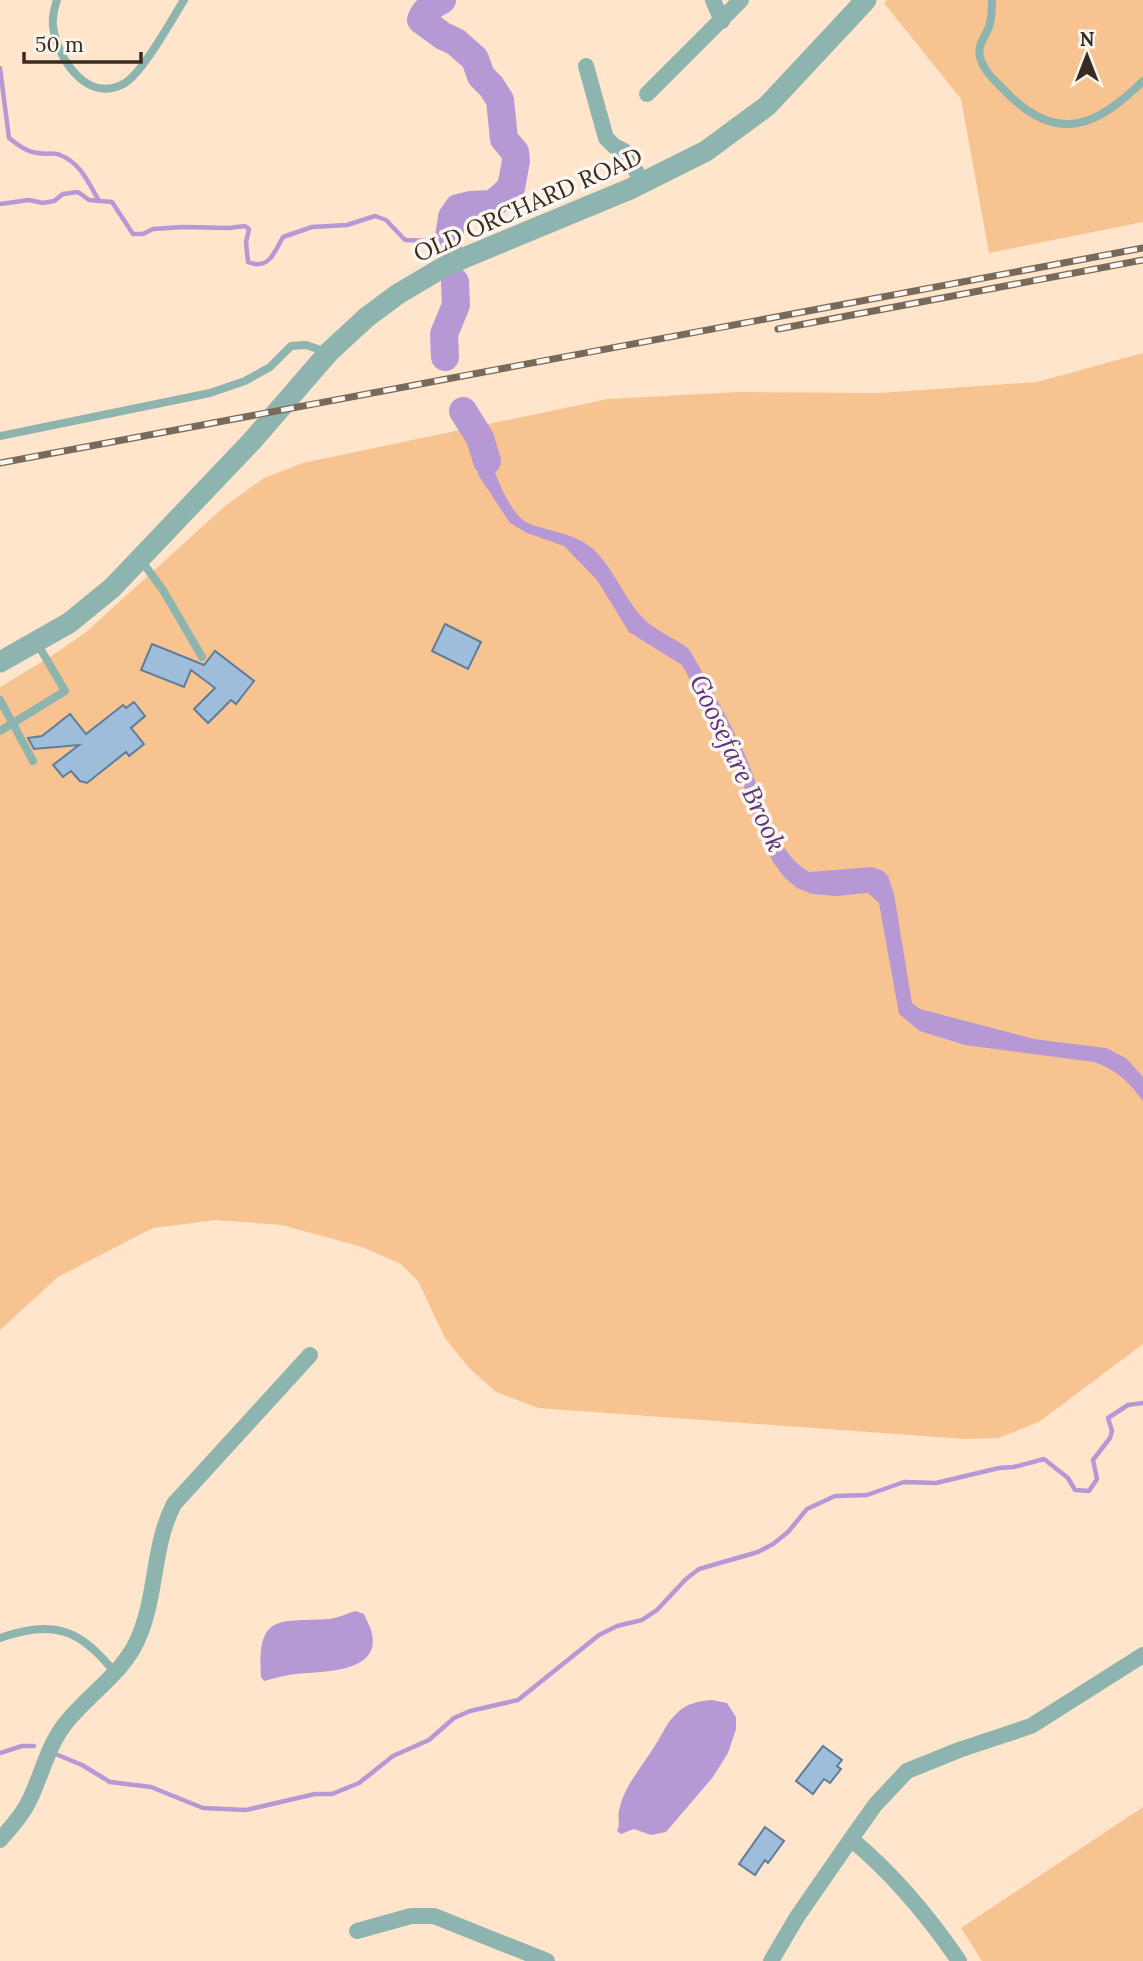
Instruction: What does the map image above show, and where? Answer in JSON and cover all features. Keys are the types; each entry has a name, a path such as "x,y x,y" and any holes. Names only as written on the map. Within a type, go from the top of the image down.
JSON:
{"street":[{"path":"713,0 722,21"},
{"path":"648,94 741,0"},
{"name":"OLD ORCHARD ROAD","path":"0,662 37,643 91,606 140,559 251,442 329,352 383,305 447,265 643,183 706,151 748,121 785,88 861,2"},
{"path":"586,66 606,138 624,151 643,183"},
{"path":"0,1840 24,1811 52,1742 66,1722 115,1673 141,1633 161,1535 174,1504 310,1355"},
{"path":"771,1961 797,1917 875,1805 907,1771 1031,1726 1143,1655"},
{"path":"851,1839 892,1878 960,1961"},
{"path":"357,1931 411,1916 434,1916 547,1961"}],"lane":[{"path":"57,0 52,18 61,55 79,79 104,88 129,80 184,0"},
{"path":"992,0 989,28 980,43 979,54 985,70 1031,113 1048,121 1080,125 1104,115 1143,81"},
{"path":"0,436 211,393 245,382 270,367 291,346 306,345 329,352"},
{"path":"140,559 163,590 202,657"},
{"path":"0,731 65,691 37,643"},
{"path":"0,699 33,761"},
{"path":"0,1638 46,1629 69,1632 103,1657 115,1673"}],"shaded area":[{"path":"887,0 1143,0 1143,222 989,253 961,99 884,3"},
{"path":"1143,353 1143,1344 1039,1422 998,1438 964,1439 538,1408 496,1392 469,1368 445,1338 418,1281 401,1264 362,1247 282,1225 216,1220 153,1228 58,1277 0,1330 0,687 85,633 225,506 264,478 303,463 608,399 738,392 879,393 1037,382"},
{"path":"1143,1807 1143,1961 982,1961 961,1928"}],"water":[{"path":"481,426 498,481 521,518 530,524 572,537 594,550 641,616 689,649 745,755 777,835 796,862 809,872 872,867 888,876 894,894 912,1003 920,1009 1034,1039 1106,1048 1126,1058 1143,1077 1143,1101 1122,1077 1094,1062 965,1045 920,1031 899,1014 879,903 868,893 836,896 812,894 797,888 784,877 773,862 757,827 745,789 714,723 682,665 629,632 597,580 564,546 527,533 510,523 479,476 469,448 467,428"},
{"path":"356,1611 364,1614 371,1629 372,1647 367,1657 346,1668 333,1671 292,1674 264,1681 261,1677 263,1641 267,1631 274,1625 296,1620 333,1618"},
{"path":"712,1700 727,1703 736,1717 736,1729 728,1753 713,1777 666,1832 651,1835 634,1829 621,1834 617,1831 621,1802 634,1776 668,1724 685,1707"}],"building":[{"path":"445,624 481,642 468,669 432,651"},
{"path":"152,644 204,665 215,651 254,681 236,704 231,700 208,723 194,709 215,688 191,670 184,687 141,670"},
{"path":"134,702 145,716 131,728 144,744 129,756 126,752 87,783 80,781 71,771 63,777 53,765 79,745 34,749 28,738 42,736 70,714 86,734 123,705 126,708"},
{"path":"823,1746 842,1760 837,1766 841,1769 830,1783 824,1779 813,1794 796,1781"},
{"path":"765,1827 784,1841 768,1863 765,1860 755,1875 739,1864"}],"waterway":[{"name":"Goosefare Brook","path":"442,0 432,6 421,20 456,42 475,59 481,76 500,100 504,139 515,152 516,161 511,188 493,204 458,208 452,217 448,244"},
{"path":"0,68 9,138 30,151 58,154 74,163 99,201"},
{"path":"0,204 29,200 43,203 54,201 63,194 78,192 89,200 112,202 133,234 143,234 153,229 245,226 249,229 246,242 248,262 255,264 266,262 283,237 312,227 347,225 375,216 386,220 405,240 432,241 449,233"},
{"name":"Goosefare Brook","path":"445,357 444,334 456,305 455,282"},
{"name":"Goosefare Brook","path":"463,411 480,438 487,461"},
{"path":"58,1755 82,1765 110,1782 151,1787 203,1808 246,1810 315,1794 332,1794 359,1783 393,1756 429,1740 454,1718 470,1711 518,1700 599,1635 617,1626 642,1620 657,1610 699,1569 758,1552 773,1544 788,1532 807,1509 835,1496 867,1495 904,1482 936,1483 1044,1459 1068,1478 1075,1490 1089,1491 1097,1479 1093,1460 1110,1438 1112,1431 1108,1418 1128,1405 1143,1403"},
{"path":"0,1753 22,1746 34,1746"}],"railway":[{"path":"0,463 1143,248"},
{"path":"778,329 1143,260"}]}
